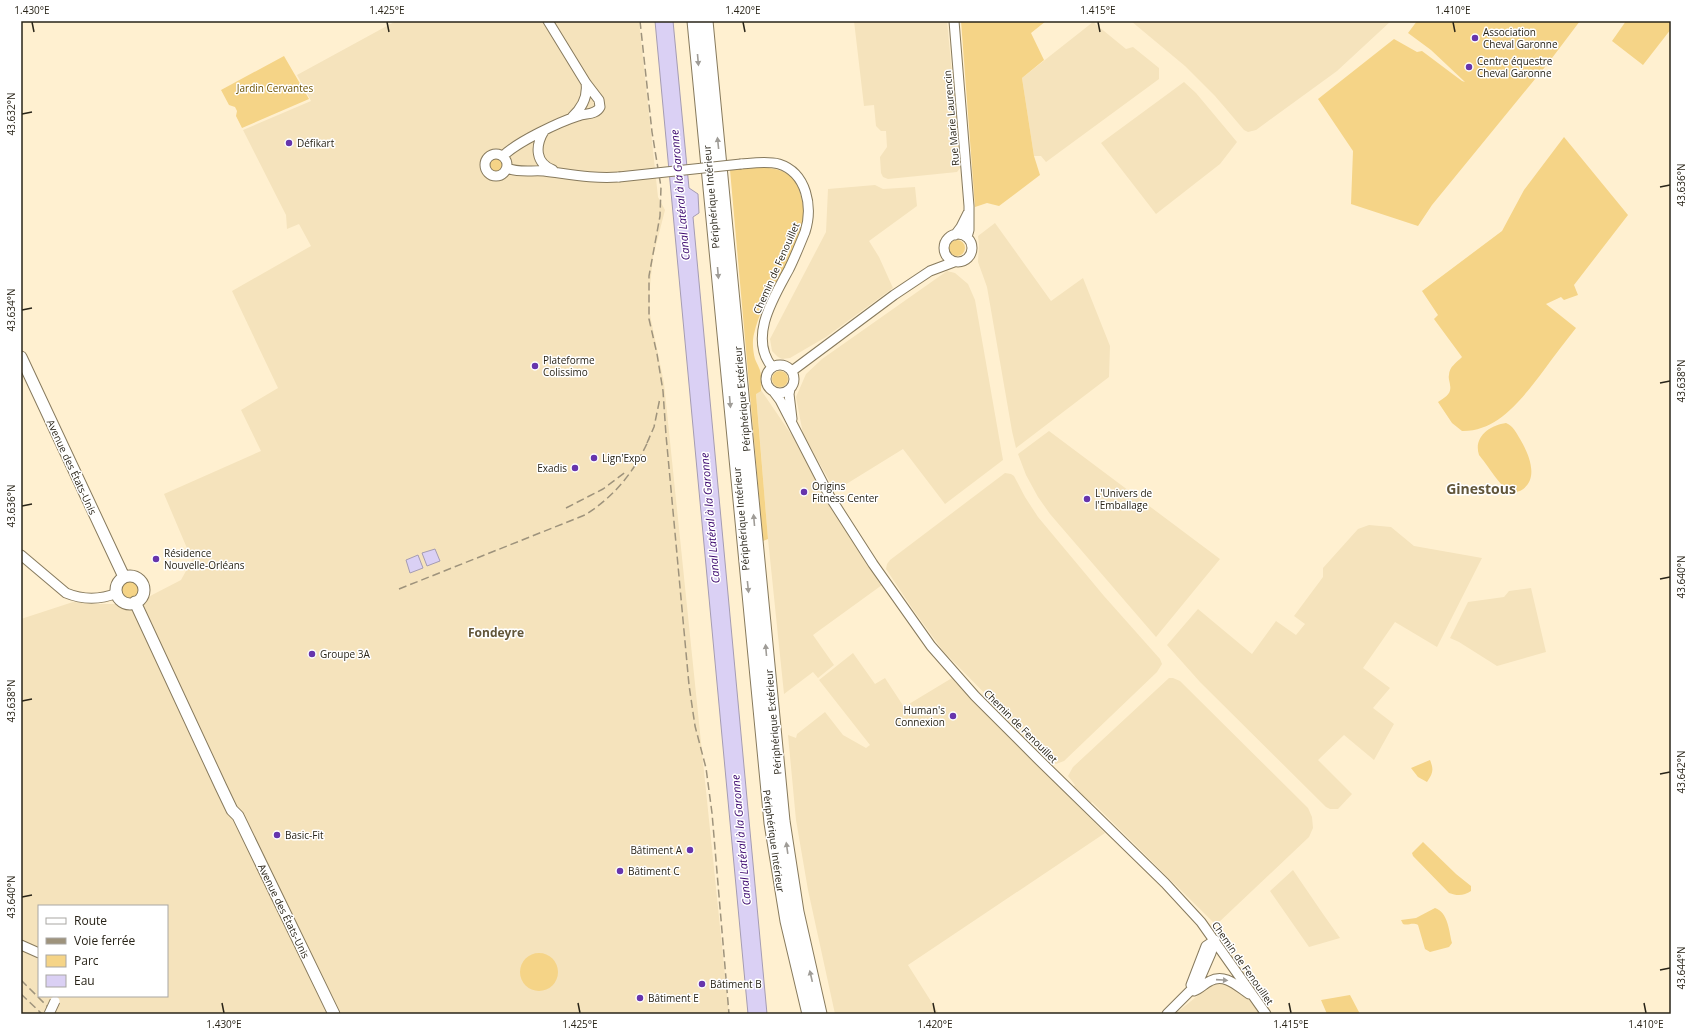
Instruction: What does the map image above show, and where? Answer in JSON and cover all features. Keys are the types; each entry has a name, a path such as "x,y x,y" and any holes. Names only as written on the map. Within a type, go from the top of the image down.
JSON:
{"highway":[{"name":"Périphérique Intérieur","path":"694,21 771,823 787,921 809,1014"},
{"name":"Périphérique Extérieur","path":"706,21 783,821 797,912 820,1014"}],"main road":[{"name":"Avenue des États-Unis","path":"21,357 124,577"},
{"path":"124,577 136,577 144,586 143,595 136,602 126,603 117,593 119,582 124,577"},
{"name":"Avenue des États-Unis","path":"136,602 232,810 233,818 326,1014"},
{"name":"Avenue des États-Unis","path":"232,810 238,816 334,1014"}],"street":[{"path":"503,156 513,146 572,118 596,112 600,107 600,101 586,83 548,21"},
{"name":"Rue Marie Laurencin","path":"954,21 969,212 969,230 967,237"},
{"path":"586,83 587,92 584,102 586,111 589,113"},
{"path":"572,118 591,95 595,96"},
{"name":"Chemin de Fenouillet","path":"544,131 538,145 538,156 544,166 564,174"},
{"path":"497,153 503,156 507,161 507,168 503,173 495,176 490,174 485,168 486,159 491,154 497,153"},
{"name":"Chemin de Fenouillet","path":"507,168 515,170 543,171 601,179 768,162 785,166 794,172 801,181 804,189 808,206 808,224 764,323 762,342 764,354 772,367"},
{"path":"930,271 944,250 946,240 955,235 969,212"},
{"path":"792,371 894,295 930,271 954,262 963,261 970,255 972,246 967,237 963,235 955,235"},
{"path":"944,250 947,258 954,262"},
{"path":"783,364 792,371 795,378 790,389 781,393 774,392 767,386 766,381 768,371 772,367 783,364"},
{"name":"Chemin de Fenouillet","path":"790,389 789,394 793,427"},
{"name":"Chemin de Fenouillet","path":"774,392 780,400 830,497 850,529 931,646 956,675 1022,743 1165,883 1204,925 1266,1014"},
{"path":"21,555 66,594 95,599 117,593"},
{"path":"1167,1014 1198,983 1212,953 1215,940"},
{"path":"21,944 38,952"},
{"path":"1187,994 1210,981 1223,978 1233,982 1257,1001"},
{"path":"50,1014 56,998"}],"shaded area":[{"path":"396,21 639,21 658,197 665,210 653,257 650,286 650,315 664,383 729,1014 21,1014 21,619 73,602 115,604 131,610 152,595 181,580 192,560 164,494 261,451 241,410 278,388 232,291 311,246 299,224 287,229 286,215 243,130 311,101 297,75"},
{"path":"854,21 947,21 961,167 957,172 888,179 883,177 881,173 880,157 887,147 886,131 881,131 876,126 874,105 864,106"},
{"path":"1131,21 1391,21 1337,71 1256,130 1248,132 1244,130 1215,96 1185,66"},
{"path":"1093,22 1126,49 1133,47 1159,68 1159,79 1046,162 1041,156 1034,156 1022,78"},
{"path":"1184,82 1196,93 1237,142 1220,164 1156,214 1101,143"},
{"path":"875,185 883,189 915,187 917,206 869,241 879,257 893,288 826,337 790,358 782,359 778,357 772,351 770,339 826,232 828,189"},
{"path":"995,223 1051,301 1083,278 1110,346 1109,377 1016,448 987,287 978,262 978,236"},
{"path":"947,271 955,273 968,284 975,300 1003,460 945,504 903,449 835,491 803,434 796,397 806,374 822,359"},
{"path":"761,390 793,437 826,496 882,585 813,635 834,665 818,678 813,672 784,694 768,539 756,393"},
{"path":"1049,431 1220,559 1156,637 1050,514 1038,497 1026,475 1018,454"},
{"path":"1005,473 1014,476 1038,517 1104,596 1160,659 1162,664 1157,672 1064,761 1056,764 1053,763 943,651 886,569 890,560"},
{"path":"1369,525 1391,527 1414,546 1482,558 1437,647 1395,622 1363,668 1390,688 1373,708 1394,724 1374,760 1344,735 1318,760 1352,794 1338,809 1330,809 1326,807 1200,682 1167,645 1198,609 1252,654 1276,621 1296,635 1305,624 1294,616 1323,577 1323,568 1358,529"},
{"path":"1531,588 1546,652 1497,666 1450,638 1468,602 1504,597 1509,591"},
{"path":"853,653 875,684 885,678 904,707 952,678 1105,833 908,965 939,1014 835,1014 808,890 796,820 788,735 796,738 797,734 825,712 843,735 866,748 870,745 819,680"},
{"path":"1169,678 1180,681 1308,808 1312,817 1313,828 1309,837 1217,924 1215,924 1092,802 1090,804 1073,787 1075,785 1068,776 1073,767"},
{"path":"1293,870 1340,938 1309,947 1270,891"},
{"path":"1219,982 1232,986 1254,1004 1261,1014 1175,1014 1212,984"}],"green space":[{"path":"961,21 1046,21 1031,33 1044,60 1022,78 1034,156 1040,175 999,206 987,203 975,207"},
{"path":"1417,21 1580,21 1549,62 1432,205 1418,226 1351,204 1353,151 1318,99 1394,39 1417,52 1422,51 1465,82 1431,50 1408,33"},
{"path":"1626,21 1671,21 1671,29 1643,65 1612,41"},
{"name":"Jardin Cervantes","path":"284,56 309,99 242,128 236,116 237,111 235,107 229,105 221,90"},
{"path":"1564,137 1628,215 1574,285 1578,295 1564,300 1561,297 1546,304 1576,328 1536,380 1509,411 1488,426 1475,430 1462,431 1452,423 1438,402 1449,393 1449,372 1462,357 1434,319 1438,315 1422,291 1502,231 1524,190"},
{"path":"496,157 503,162 504,165 499,172 496,173 489,168 488,165 493,158"},
{"path":"757,167 771,168 784,172 794,180 800,193 804,215 802,229 797,242 763,307 753,337 755,359 760,372 761,380 761,391 756,394 768,539 763,541 730,170"},
{"path":"954,240 960,240 965,245 963,254 960,256 954,256 949,251 949,245"},
{"path":"777,371 783,371 788,376 786,385 783,387 777,387 772,382 772,376"},
{"path":"1506,423 1517,434 1526,451 1531,466 1530,480 1526,486 1517,492 1510,491 1501,484 1479,455 1478,449 1478,443 1484,433 1494,426"},
{"path":"130,580 136,583 139,589 136,595 130,598 124,595 121,589 124,583"},
{"path":"1430,760 1432,771 1427,782 1418,777 1411,768"},
{"path":"1423,842 1456,874 1471,886 1471,891 1460,895 1449,893 1413,856 1412,853"},
{"path":"1435,908 1443,913 1449,928 1452,943 1449,947 1430,952 1425,949 1418,925 1403,924 1401,920 1416,918"},
{"path":"535,953 543,953 553,958 557,965 557,979 553,986 543,991 535,991 525,986 523,983 520,976 520,968 525,958 528,956"},
{"path":"1350,995 1360,1014 1327,1014 1321,1000"}],"water":[{"name":"Canal Latéral à la Garonne","path":"655,21 673,21 689,188 698,194 699,213 693,217 767,1014 748,1014"},
{"path":"435,549 440,561 427,566 422,553"},
{"path":"418,555 423,568 410,573 406,560"}],"railway":[{"path":"640,21 652,132 661,187 660,216 649,276 649,319 663,391 689,685 695,726 706,768 712,813 729,1014"},
{"path":"647,443 654,427 660,398"},
{"path":"399,589 585,515 606,500 623,482 631,472 649,439"},
{"path":"566,508 603,489 627,471"},
{"path":"21,980 55,1014"},
{"path":"21,994 42,1014"}],"place":[{"name":"Association Cheval Garonne","path":"1475,38"},
{"name":"Centre équestre Cheval Garonne","path":"1469,67"},
{"name":"Défikart","path":"289,143"},
{"name":"Plateforme Colissimo","path":"535,366"},
{"name":"Lign'Expo","path":"594,458"},
{"name":"Exadis","path":"575,468"},
{"name":"Origins Fitness Center","path":"804,492"},
{"name":"L'Univers de l'Emballage","path":"1087,499"},
{"name":"Résidence Nouvelle-Orléans","path":"156,559"},
{"name":"Groupe 3A","path":"312,654"},
{"name":"Human's Connexion","path":"953,716"},
{"name":"Basic-Fit","path":"277,835"},
{"name":"Bâtiment A","path":"690,850"},
{"name":"Bâtiment C","path":"620,871"},
{"name":"Bâtiment B","path":"702,984"},
{"name":"Bâtiment E","path":"640,998"}],"district":[{"name":"Ginestous","path":"1481,489"},
{"name":"Fondeyre","path":"496,633"}]}
